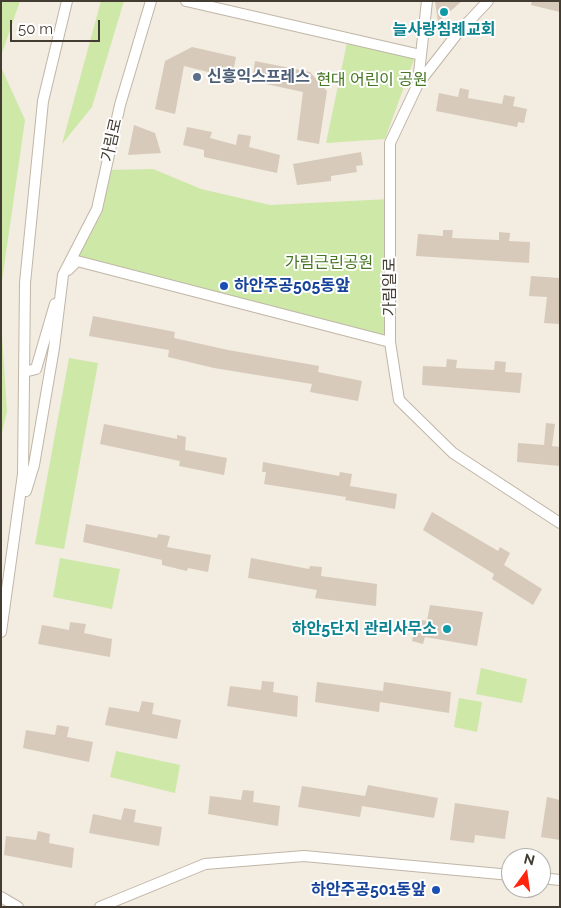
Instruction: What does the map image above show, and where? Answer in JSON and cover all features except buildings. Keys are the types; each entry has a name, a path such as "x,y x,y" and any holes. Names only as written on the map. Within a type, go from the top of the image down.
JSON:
{"street":[{"path":"1,632 23,474 25,283 43,101 67,1"},
{"name":"가림로","path":"63,275 97,209 120,106 151,1"},
{"path":"186,1 421,56"},
{"path":"418,84 427,1"},
{"name":"가림일로","path":"488,1 457,34 418,84 390,143 390,342 399,400 453,453 560,522"},
{"path":"24,372 36,369 63,275 77,261 390,342"},
{"path":"15,531 34,465 54,348 63,275"},
{"path":"100,907 205,864 304,856 501,874"},
{"path":"1,897 18,907"}],"green space":[{"path":"1,1 20,1 1,56"},
{"path":"101,1 124,1 92,107 62,144"},
{"name":"현대 어린이 공원","path":"348,38 416,54 385,139 326,143"},
{"path":"1,67 25,120 1,288"},
{"name":"가림근린공원","path":"153,169 201,189 270,205 390,199 390,342 77,261 97,209 106,170"},
{"path":"1,319 7,411 1,437"},
{"path":"69,358 98,363 64,549 35,544"},
{"path":"60,558 120,569 112,609 53,597"},
{"path":"481,668 527,679 522,703 476,694"},
{"path":"459,698 482,702 477,732 454,727"},
{"path":"116,751 180,765 175,793 110,777"}],"place":[{"name":"늘사랑침례교회","path":"444,12"},
{"name":"신흥익스프레스","path":"197,77"},
{"name":"하안주공505동앞","path":"224,286"},
{"name":"하안5단지 관리사무소","path":"447,629"},
{"name":"하안주공501동앞","path":"436,890"}]}
